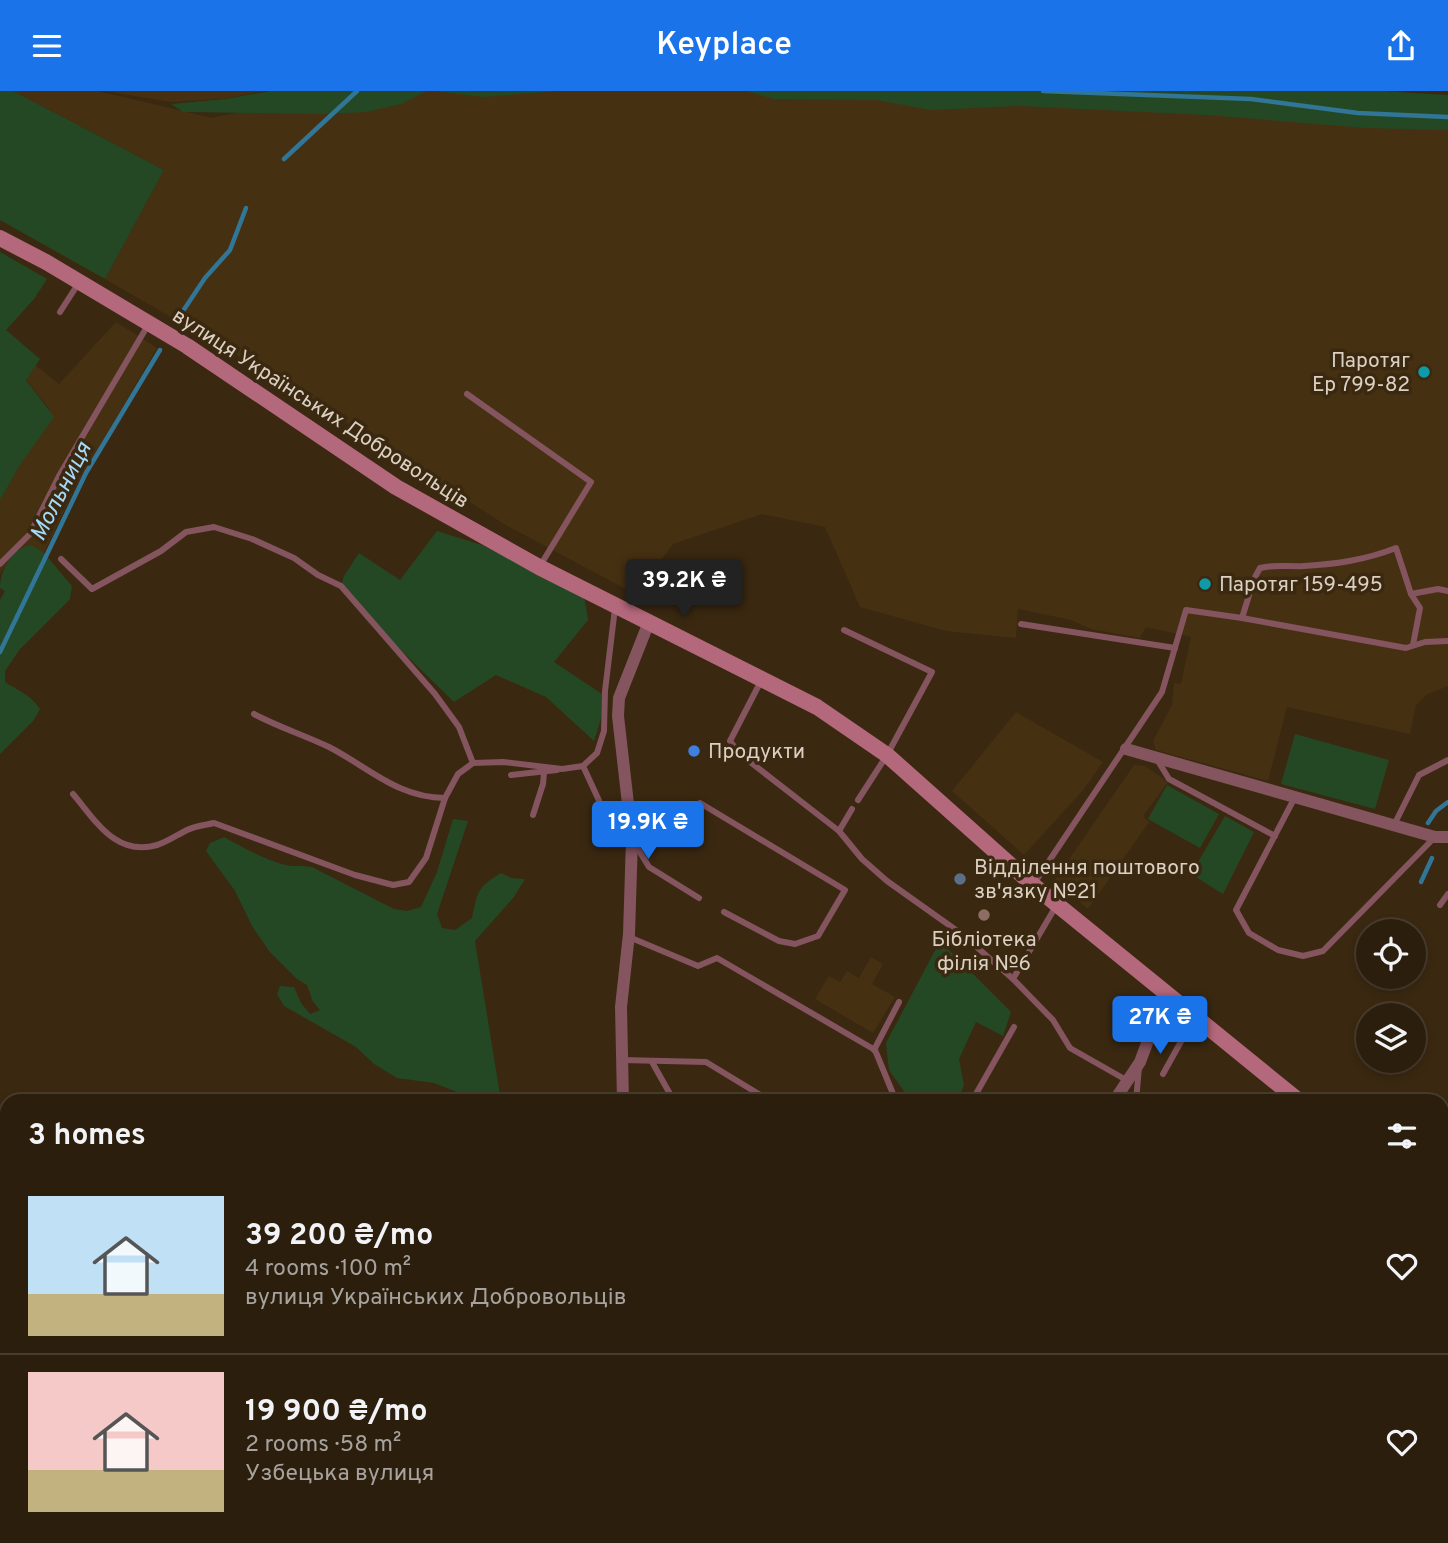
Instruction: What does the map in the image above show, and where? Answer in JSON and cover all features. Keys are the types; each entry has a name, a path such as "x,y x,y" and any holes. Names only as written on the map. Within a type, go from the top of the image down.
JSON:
{"street":[{"name":"вулиця Українських Добровольців","path":"0,237 187,346 396,487 539,567 817,707 887,755 1033,885 1290,1094"},
{"path":"623,1094 621,1007 629,937 632,839 618,716 619,698 649,622"},
{"path":"1126,749 1442,837"},
{"path":"1119,1094 1140,1062 1166,992"}],"lane":[{"path":"60,312 79,282"},
{"path":"0,564 30,534 59,476 148,323"},
{"path":"467,394 591,482 539,567"},
{"path":"61,559 92,589 160,551 186,532 214,527 252,539 294,558 318,576 341,586 390,642 435,694 459,727 473,763"},
{"path":"1242,618 1257,572 1268,566 1301,567 1344,563 1369,558 1396,548 1411,594 1420,608 1413,645"},
{"path":"1411,594 1438,589 1448,591"},
{"path":"511,775 544,773 583,766 597,753 603,742 605,691 615,606"},
{"path":"1033,885 1162,692 1186,610 1406,648 1425,642 1448,641"},
{"path":"1021,624 1175,648"},
{"path":"844,630 932,672 887,755 858,800"},
{"path":"762,679 730,741 757,768 839,831 862,859 887,881 963,935 1013,979 1053,1020 1070,1048 1128,1081"},
{"path":"254,714 274,725 326,745 394,787 428,798 445,798"},
{"path":"1155,757 1170,779 1275,836"},
{"path":"1394,825 1419,775 1448,761"},
{"path":"73,795 95,823 116,840 133,849 157,845 190,828 214,823 335,868 393,885 409,882 420,869 445,798 458,774 473,763 525,763 562,769"},
{"path":"583,766 608,820 632,839 649,867 699,898"},
{"path":"533,815 544,773"},
{"path":"1295,797 1236,910 1249,933 1278,950 1303,956 1323,951 1442,837"},
{"path":"701,803 845,891 818,936 794,944 779,941 724,912"},
{"path":"839,831 852,809"},
{"path":"1440,905 1448,894"},
{"path":"1029,952 1057,904"},
{"path":"629,937 698,966 717,958 874,1050 893,1094"},
{"path":"1013,979 1024,960"},
{"path":"874,1050 899,1002"},
{"path":"1163,1074 1195,1016"},
{"path":"976,1094 1014,1027"},
{"path":"622,1060 706,1062 759,1094"},
{"path":"652,1062 670,1094"},
{"path":"1137,1094 1140,1062"}],"shaded area":[{"path":"13,91 98,91 212,118 333,91 788,91 1448,129 1448,686 1426,695 1416,705 1410,734 1287,707 1268,781 1156,750 1153,741 1172,705 1174,683 1181,684 1191,637 1146,627 1140,638 1091,629 1071,620 1018,609 1016,638 946,631 860,607 825,527 762,514 673,544 635,594 504,524 273,376 105,279 164,170"},
{"path":"104,91 266,91 223,99 171,102"},
{"path":"116,322 157,348 75,488 44,553 31,546 15,554 0,573 0,500 49,409 26,379 35,365 59,384"},
{"path":"1016,712 1103,762 1084,789 1024,855 952,791"},
{"path":"1134,765 1145,766 1168,782 1143,816 1149,822 1088,909 1054,881"},
{"path":"871,957 883,964 872,984 895,997 873,1033 815,999 829,976 840,982 847,971 859,978"}],"green space":[{"path":"0,91 13,91 164,170 105,279 0,220"},
{"path":"271,91 427,91 401,104 366,112 183,112 171,104"},
{"path":"434,91 559,91 483,97"},
{"path":"746,91 1381,91 1448,95 1448,130 1366,128 1206,115 1020,106 931,110 876,100 774,99"},
{"path":"0,252 47,279 34,299 6,330 40,359 26,380 54,417 21,463 0,500"},
{"path":"437,531 482,545 584,596 588,620 554,662 602,694 601,718 594,741 546,697 496,675 454,702 376,626 341,586 344,576 359,553 400,580"},
{"path":"31,545 44,553 72,586 70,599 20,649 5,671 5,682 29,697 40,709 33,721 0,754 0,600 5,591 0,588 1,581 13,555"},
{"path":"1295,734 1389,760 1375,809 1281,784"},
{"path":"1167,785 1219,814 1200,848 1148,819"},
{"path":"1225,816 1254,832 1223,894 1191,874"},
{"path":"453,819 468,821 437,914 442,928 455,930 472,918 479,891 487,883 501,873 511,878 525,879 514,897 475,941 500,1094 456,1094 457,1092 434,1083 397,1078 374,1064 356,1047 284,1006 277,994 280,986 294,987 301,1003 310,1014 320,1010 313,1002 307,985 297,979 269,951 252,926 235,891 206,851 210,843 224,837 277,863 312,867 394,909 407,911 421,907 437,872"},
{"path":"940,941 1011,1012 1003,1036 976,1022 959,1059 964,1085 961,1094 906,1094 889,1070 886,1043"}],"waterway":[{"name":"Мольниця","path":"284,159 357,91"},
{"name":"Мольниця","path":"1043,91 1251,99 1358,113 1448,117"},
{"name":"Мольниця","path":"181,314 205,278 230,250 246,208"},
{"name":"Мольниця","path":"0,652 86,473 160,350"},
{"path":"1428,823 1436,811 1448,802"},
{"path":"1421,882 1432,858"}],"place":[{"name":"Паротяг Ер 799-82","path":"1424,372"},
{"name":"Паротяг 159-495","path":"1205,584"},
{"name":"Продукти","path":"694,751"},
{"name":"Відділення поштового зв'язку №21","path":"960,879"},
{"name":"Бібліотека філія №6","path":"984,915"}]}
